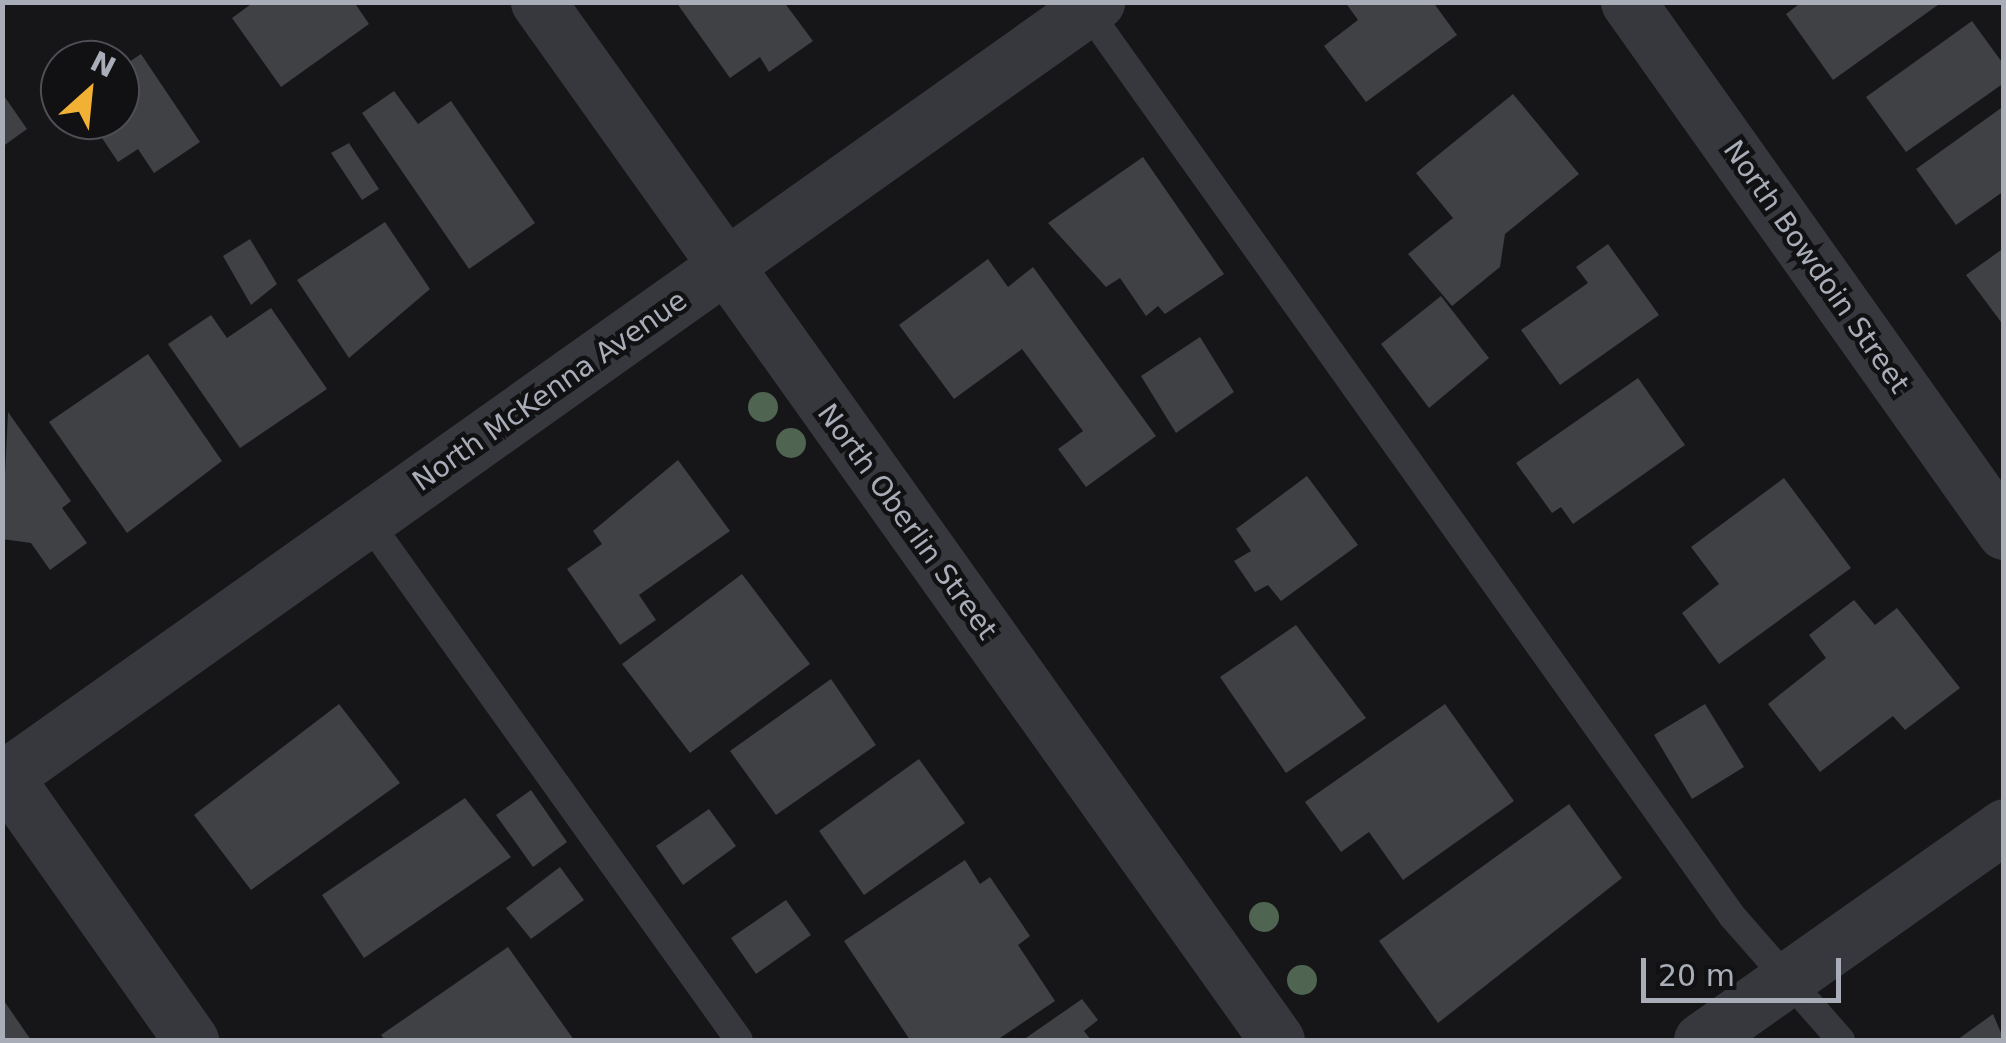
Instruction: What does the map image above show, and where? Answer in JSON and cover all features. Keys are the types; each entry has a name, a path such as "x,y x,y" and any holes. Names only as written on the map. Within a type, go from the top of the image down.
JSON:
{"street":[{"name":"North Oberlin Street","path":"538,2 1276,1040"},
{"name":"North Bowdoin Street","path":"1628,2 2004,532"},
{"name":"North McKenna Avenue","path":"4,776 1092,6"},
{"path":"4,776 191,1040"},
{"path":"1702,1040 2004,826"}],"lane":[{"path":"1092,6 1732,916 1842,1040"},
{"path":"367,520 739,1040"}],"building":[{"path":"254,2 354,2 369,24 281,87 232,18"},
{"path":"676,2 784,2 813,41 769,72 760,57 730,78"},
{"path":"1345,2 1433,2 1457,35 1366,102 1324,46 1358,20"},
{"path":"1802,2 1942,2 1833,80 1786,14"},
{"path":"1972,21 2004,65 2004,83 1906,152 1866,97"},
{"path":"140,55 200,142 154,173 138,149 118,162 103,140 140,140"},
{"path":"394,91 418,124 451,101 535,223 469,269 362,113"},
{"path":"2,93 27,129 2,147"},
{"path":"1513,94 1579,174 1505,234 1500,267 1452,306 1408,254 1453,218 1416,173"},
{"path":"2004,106 2004,191 1956,225 1916,169"},
{"path":"349,143 379,189 362,200 331,153"},
{"path":"1143,157 1224,274 1165,314 1158,306 1146,316 1120,278 1106,287 1048,223"},
{"path":"385,222 430,289 349,358 297,280"},
{"path":"250,239 277,284 251,305 223,256"},
{"path":"1608,244 1659,315 1560,385 1521,330 1588,283 1576,267"},
{"path":"2004,248 2004,326 1966,275"},
{"path":"988,259 1008,287 1033,267 1156,436 1086,487 1058,449 1083,431 1022,349 954,399 899,325"},
{"path":"1441,296 1489,358 1429,408 1381,344"},
{"path":"271,308 327,389 240,448 168,344 211,315 227,338"},
{"path":"1200,337 1234,392 1176,433 1141,376"},
{"path":"148,354 222,461 127,533 49,422"},
{"path":"1638,378 1685,445 1573,524 1561,507 1552,513 1516,463"},
{"path":"8,412 71,501 62,508 87,543 50,570 31,543 2,539"},
{"path":"678,460 730,531 639,595 656,620 620,645 567,569 602,544 593,531"},
{"path":"1307,476 1358,545 1281,601 1268,585 1255,592 1234,561 1251,551 1236,529"},
{"path":"1784,478 1851,568 1719,664 1682,613 1719,584 1691,547"},
{"path":"742,574 810,664 690,753 622,664"},
{"path":"1854,600 1875,625 1897,608 1960,688 1905,730 1893,716 1820,772 1768,704 1826,658 1809,635"},
{"path":"1296,625 1366,718 1286,773 1220,677"},
{"path":"831,679 876,745 776,815 730,751"},
{"path":"339,704 400,783 251,890 194,815"},
{"path":"1445,704 1514,801 1403,880 1369,832 1341,852 1305,802"},
{"path":"1705,704 1744,767 1692,799 1654,735"},
{"path":"919,759 965,823 864,895 819,831"},
{"path":"531,790 567,842 533,867 496,815"},
{"path":"465,798 511,857 364,958 322,895"},
{"path":"1569,804 1622,878 1438,1023 1379,941"},
{"path":"709,809 736,846 683,885 656,846"},
{"path":"965,860 980,884 990,877 1030,936 1018,945 1055,1001 997,1040 910,1040 844,941"},
{"path":"560,867 584,900 531,939 506,908"},
{"path":"786,900 811,935 756,974 731,938"},
{"path":"508,947 574,1040 385,1040 381,1035"},
{"path":"2,998 31,1040 2,1040"},
{"path":"1082,999 1098,1020 1084,1031 1091,1040 1023,1040"},
{"path":"1993,1014 2004,1040 1957,1040"}]}
